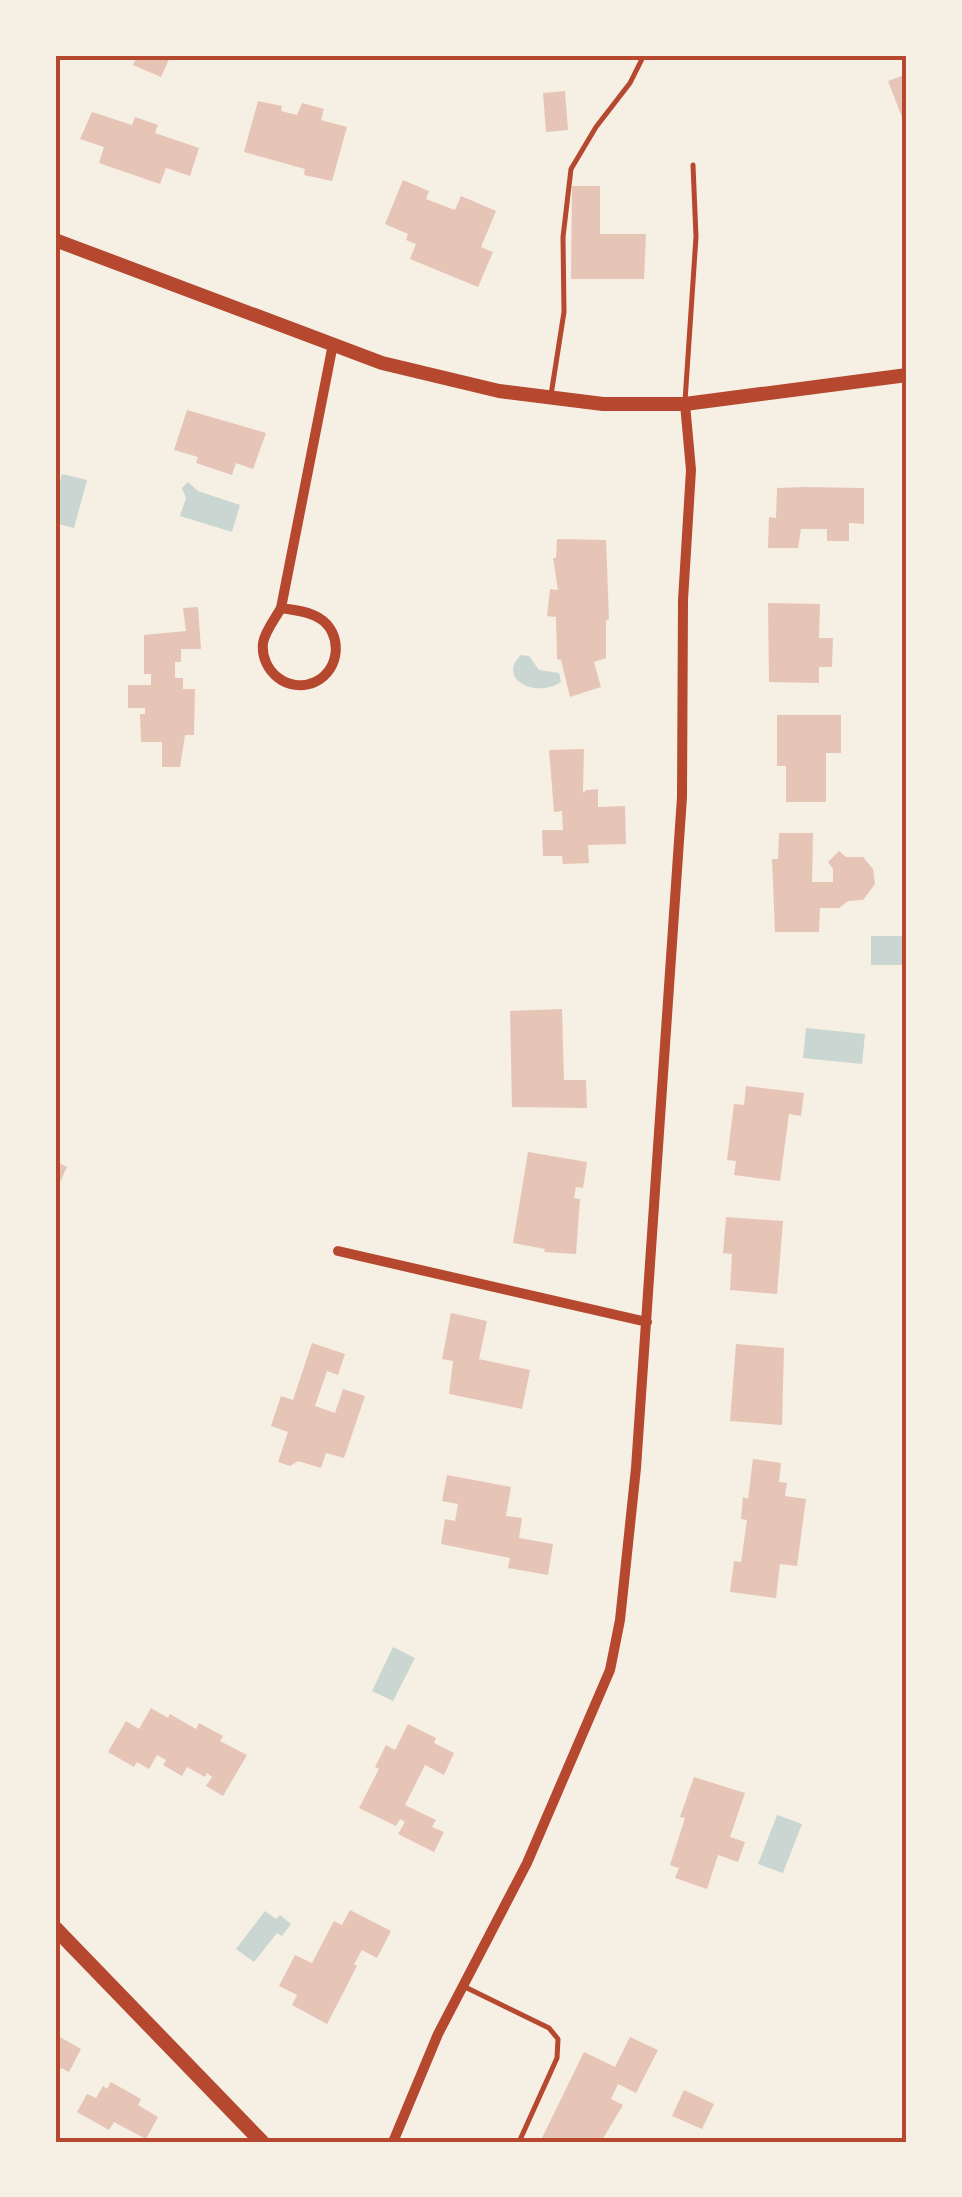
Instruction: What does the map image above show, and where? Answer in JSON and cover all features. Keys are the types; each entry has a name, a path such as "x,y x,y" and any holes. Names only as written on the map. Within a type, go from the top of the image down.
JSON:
{"main road":[{"path":"55,1928 262,2142"}],"street":[{"path":"55,240 382,363 498,391 602,404 685,404 907,375"},
{"path":"281,608 316,615 332,632 336,655 332,666 314,682 290,684 279,679 264,660 265,635 281,608 333,344"},
{"path":"394,2142 438,2034 527,1863 610,1670 620,1620 647,1322 682,797 683,600 691,470 685,404"},
{"path":"338,1252 647,1322"}],"lane":[{"path":"551,396 564,312 563,237 571,169 596,126 630,83 644,55"},
{"path":"685,404 696,237 693,166"},
{"path":"463,1986 549,2028 558,2038 558,2058 519,2142"}],"shaded area":[{"path":"62,474 87,480 74,528 55,523 55,500"},
{"path":"188,482 198,491 240,505 232,532 180,516 186,498 182,488"},
{"path":"521,655 529,656 539,670 559,673 561,682 541,688 522,684 513,672"},
{"path":"871,936 907,936 907,965 871,965"},
{"path":"806,1028 865,1034 862,1064 803,1058"},
{"path":"393,1647 415,1658 393,1701 372,1691"},
{"path":"777,1815 802,1824 783,1873 758,1864"},
{"path":"265,1911 276,1919 280,1915 291,1924 282,1936 277,1933 254,1962 236,1949"}],"building":[{"path":"138,55 171,55 161,77 133,65"},
{"path":"907,74 907,130 888,81"},
{"path":"565,91 568,130 546,132 543,93"},
{"path":"258,101 282,106 281,111 297,115 302,103 324,109 321,120 347,127 332,181 304,175 305,169 244,152"},
{"path":"92,112 132,125 135,117 158,125 155,133 199,148 190,176 166,168 160,184 99,163 104,147 80,139"},
{"path":"403,180 429,191 426,199 455,210 461,196 496,211 481,247 493,252 478,287 410,259 416,244 406,240 408,234 385,224"},
{"path":"572,186 600,186 600,234 646,234 644,279 571,279"},
{"path":"187,410 266,433 253,469 236,463 232,475 196,463 198,457 174,450"},
{"path":"777,488 864,488 864,524 849,523 849,541 827,541 827,529 801,529 798,548 768,548 769,517 776,518"},
{"path":"557,539 606,540 606,658 594,662 601,687 570,697 561,660 557,659 556,617 547,616 550,589 558,590 553,558"},
{"path":"768,603 820,604 819,638 833,638 832,667 819,667 819,683 769,682"},
{"path":"198,607 201,649 181,649 181,662 175,662 175,678 183,678 183,689 195,689 194,735 185,735 180,767 162,767 162,742 141,742 140,714 145,714 145,708 128,708 128,685 151,685 151,674 144,674 144,635 186,631 183,608"},
{"path":"777,715 841,715 841,753 826,753 826,802 786,802 786,766 777,766"},
{"path":"584,749 583,793 598,789 598,807 625,806 626,844 588,845 589,863 563,864 562,856 543,856 542,830 563,830 562,811 554,812 549,750"},
{"path":"779,833 813,833 812,882 833,882 833,869 828,862 839,851 846,857 863,857 873,869 875,884 863,900 848,901 839,908 820,908 819,932 775,932 772,859 778,859"},
{"path":"562,1009 564,1080 586,1080 587,1108 512,1107 510,1011"},
{"path":"746,1086 804,1093 801,1116 789,1114 780,1181 734,1175 736,1161 727,1160 734,1104 744,1105"},
{"path":"528,1152 587,1162 583,1188 576,1187 574,1198 580,1199 576,1254 544,1252 545,1249 513,1243"},
{"path":"55,1161 67,1167 55,1193"},
{"path":"726,1217 783,1221 777,1294 730,1290 732,1254 723,1253"},
{"path":"451,1313 487,1321 479,1359 530,1370 522,1409 449,1394 453,1361 442,1359"},
{"path":"312,1343 345,1354 338,1375 327,1371 315,1406 335,1413 343,1389 365,1396 344,1458 326,1453 321,1468 298,1461 290,1466 278,1462 288,1432 271,1426 281,1396 293,1400"},
{"path":"736,1344 784,1348 782,1425 730,1421"},
{"path":"753,1459 781,1463 779,1482 787,1483 785,1496 806,1499 797,1566 780,1564 776,1598 730,1592 734,1561 741,1562 747,1520 741,1519 743,1497 748,1499"},
{"path":"447,1475 511,1487 506,1516 522,1518 519,1538 553,1544 548,1575 508,1568 510,1558 441,1544 445,1519 455,1521 458,1504 442,1501"},
{"path":"151,1708 196,1729 199,1723 223,1736 220,1741 247,1755 223,1796 206,1786 212,1777 207,1773 205,1777 187,1767 182,1776 163,1765 166,1760 157,1755 149,1769 137,1762 134,1767 108,1752 126,1721 139,1729"},
{"path":"408,1724 436,1738 434,1743 454,1753 444,1775 425,1765 405,1805 436,1820 432,1827 444,1832 434,1852 398,1834 405,1822 400,1819 396,1826 359,1808 379,1769 375,1767 386,1745 395,1750"},
{"path":"694,1777 745,1793 730,1837 745,1842 738,1862 718,1855 707,1889 675,1878 679,1868 670,1865"},
{"path":"350,1910 391,1931 377,1958 362,1950 327,2024 292,2005 297,1995 279,1986 295,1955 312,1963 334,1921 342,1925"},
{"path":"55,2034 81,2049 69,2072 61,2068 55,2079"},
{"path":"630,2037 658,2050 636,2093 618,2084 611,2099 623,2105 601,2142 540,2142 584,2052 615,2067"},
{"path":"111,2082 141,2099 138,2105 158,2117 146,2139 114,2122 109,2130 77,2112 87,2094 96,2098 103,2086 107,2089"},
{"path":"684,2090 714,2104 702,2129 672,2116"}]}
